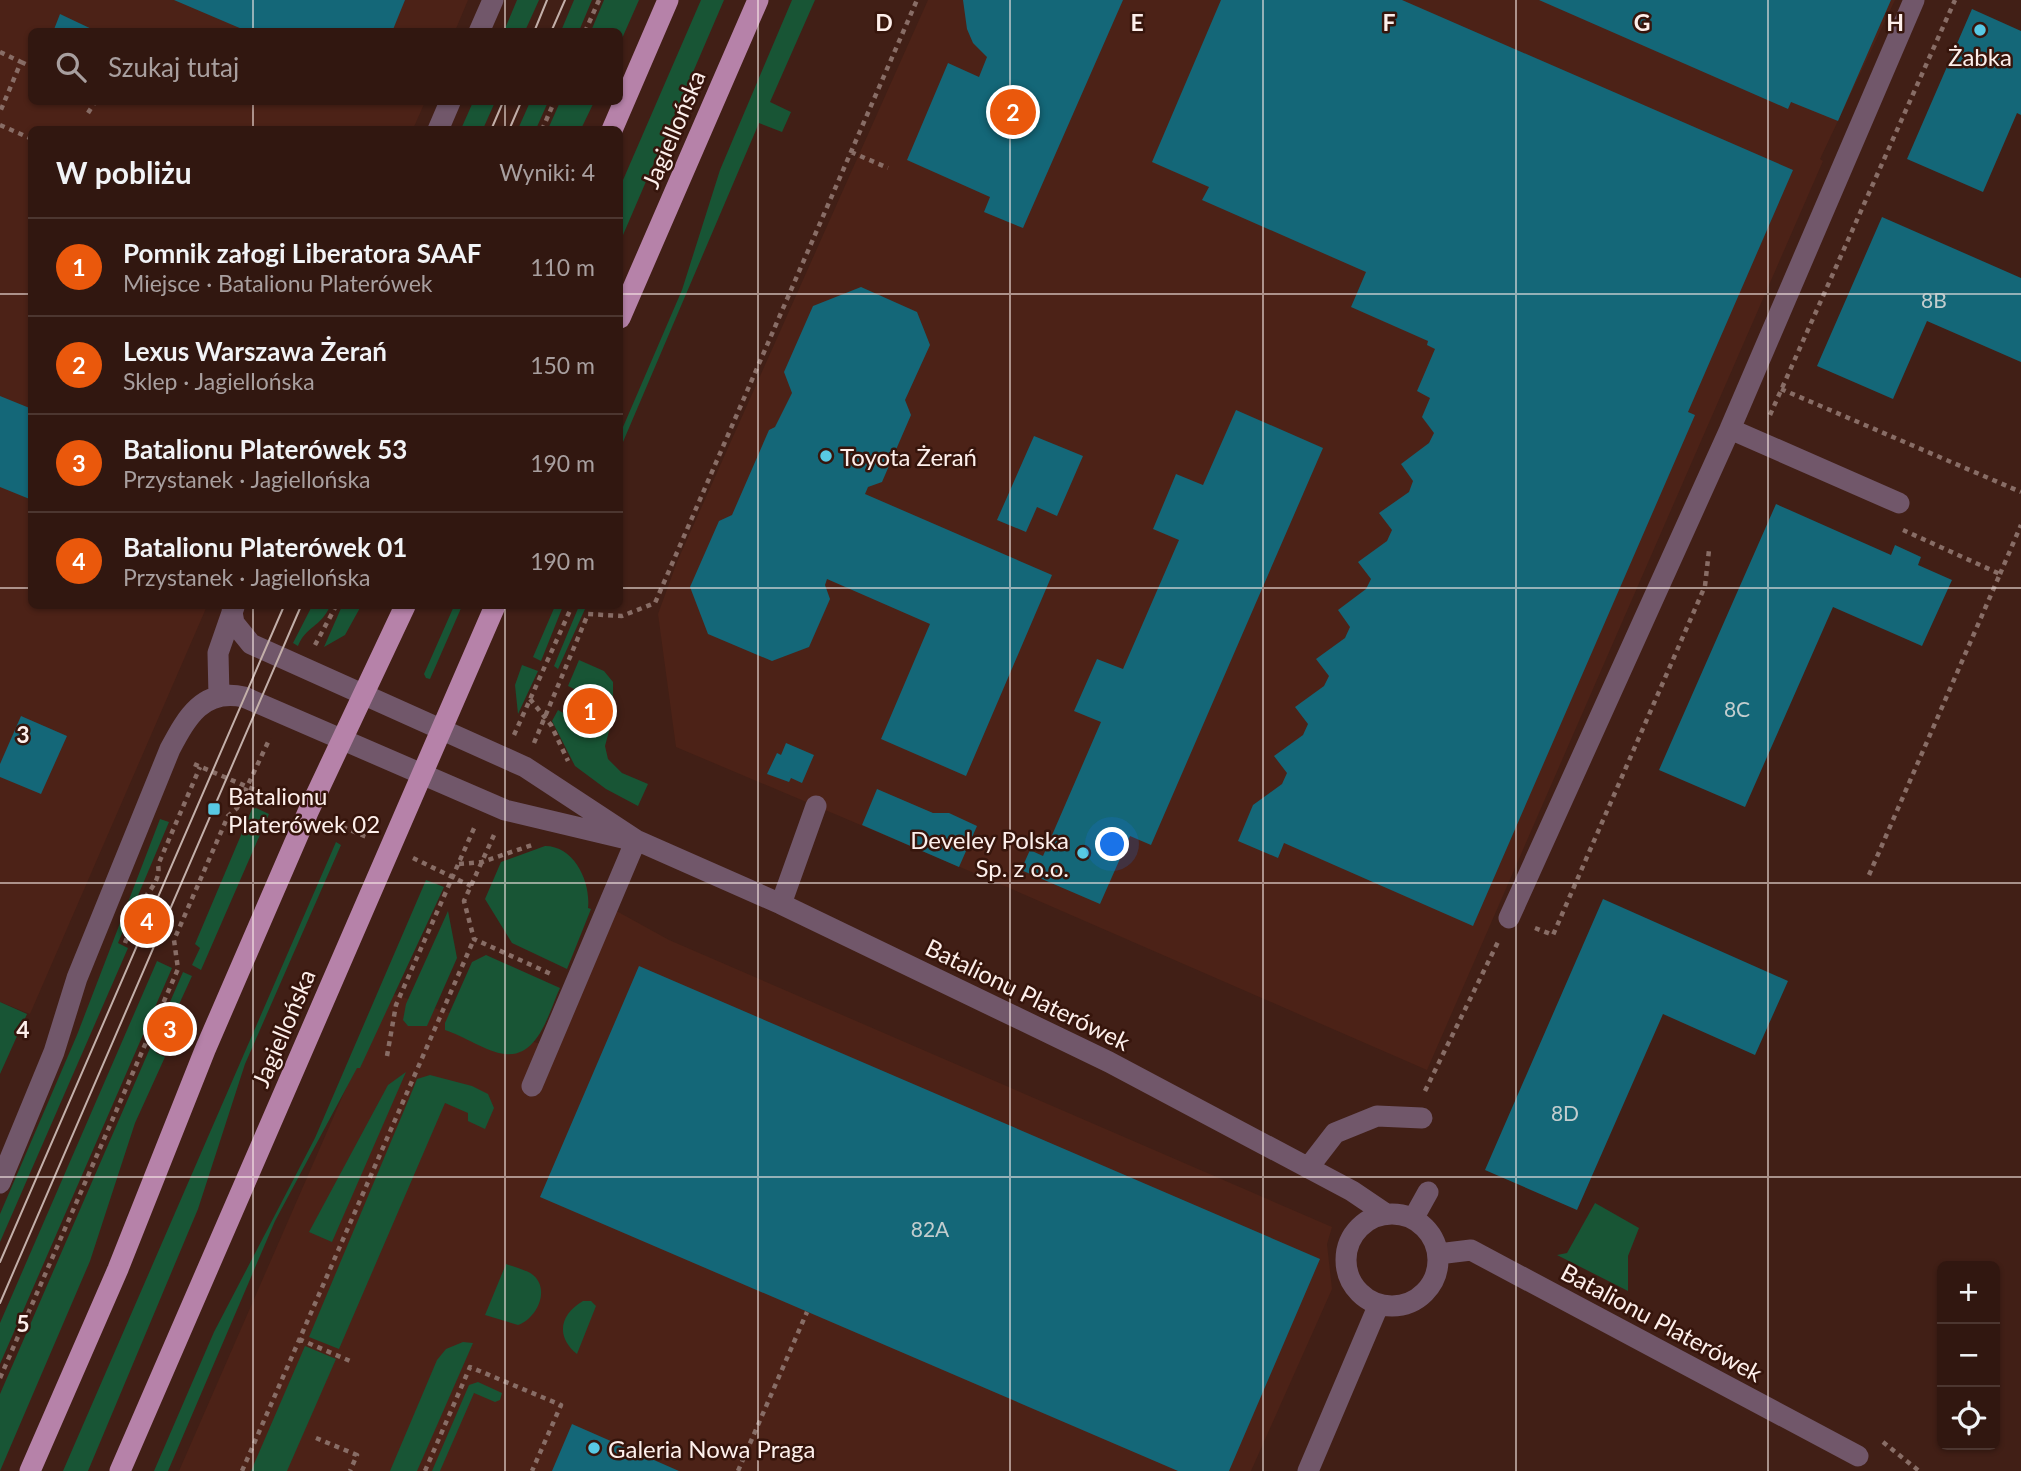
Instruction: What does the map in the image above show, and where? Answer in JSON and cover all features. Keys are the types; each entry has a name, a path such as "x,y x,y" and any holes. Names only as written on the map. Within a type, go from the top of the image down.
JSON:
{"main road":[{"path":"623,104 668,0"},
{"name":"Jagiellońska","path":"623,311 758,0"},
{"path":"614,126 623,105"},
{"path":"30,1471 118,1269 205,1050 342,739 404,609"},
{"name":"Jagiellońska","path":"120,1471 494,609"}],"street":[{"path":"481,28 493,0"},
{"path":"1509,918 1730,429 1914,0"},
{"path":"440,126 449,105"},
{"path":"1730,429 1899,503"},
{"path":"0,1182 54,1052 77,978 170,749 189,715 204,701 219,696 218,653 233,609"},
{"name":"Batalionu Platerówek","path":"233,609 234,623 251,644 525,767 636,841"},
{"name":"Batalionu Platerówek","path":"219,696 244,697 505,810 636,841 781,904 1109,1062 1352,1191 1386,1214 1413,1219"},
{"path":"781,904 816,806"},
{"path":"532,1086 636,841"},
{"path":"1308,1168 1335,1133 1377,1116 1422,1118"},
{"path":"1386,1214 1360,1227 1351,1240 1346,1256 1354,1286 1365,1297 1379,1304 1395,1306 1410,1303 1423,1295 1432,1283 1438,1254 1425,1227 1413,1219 1428,1192"},
{"name":"Batalionu Platerówek","path":"1438,1254 1471,1250 1858,1456"},
{"path":"1308,1471 1379,1304"}],"path":[{"path":"587,28 599,0"},
{"path":"622,616 655,603 917,0"},
{"path":"1758,442 1955,0"},
{"path":"0,52 28,65"},
{"path":"0,112 21,62"},
{"path":"89,113 93,105"},
{"path":"544,126 553,105"},
{"path":"0,125 28,137"},
{"path":"851,152 887,168"},
{"path":"1781,388 2021,492"},
{"path":"1869,875 2021,525"},
{"path":"1899,529 2000,574"},
{"path":"1422,1118 1423,1096 1509,918 1553,935 1704,586 1707,554 1712,543"},
{"path":"301,667 334,609"},
{"path":"530,699 551,725 572,769 576,799"},
{"path":"0,1378 178,970 174,940 228,816 237,808 282,713"},
{"path":"125,943 143,899 150,894 159,871 158,865 200,767"},
{"path":"458,864 482,862 518,852 567,826"},
{"path":"242,1471 474,939"},
{"path":"738,1471 807,1312"},
{"path":"299,1339 350,1361"},
{"path":"425,1471 470,1367 561,1405 532,1471"},
{"path":"316,1438 357,1455 350,1471"},
{"path":"1886,1445 1919,1471"}],"shaded area":[{"path":"0,0 468,0 456,28 28,28 28,105 424,105 414,126 28,126 28,609 206,609 30,1014 0,1002"},
{"path":"928,0 1895,0 1820,159 1823,161 1427,1070 1000,884 676,747 658,614 677,562"},
{"path":"611,908 669,940 1332,1227 1327,1244 1332,1289 1251,1471 179,1471 388,992 543,1045"}],"green space":[{"path":"517,0 539,0 526,28 505,28"},
{"path":"574,0 592,0 580,28 562,28"},
{"path":"604,0 639,0 623,36 623,28 592,28"},
{"path":"701,0 724,0 623,235 623,180"},
{"path":"792,0 815,0 770,102 791,112 782,132 759,123 623,442 623,427 682,290 720,170"},
{"path":"472,105 494,105 484,126 462,126"},
{"path":"529,105 547,105 537,126 519,126"},
{"path":"559,105 593,105 582,126 549,126"},
{"path":"310,609 328,609 298,646 293,643"},
{"path":"341,609 359,609 345,635 324,647"},
{"path":"453,609 461,609 430,679 424,674"},
{"path":"554,609 562,609 541,661 533,657"},
{"path":"578,609 585,609 558,669 554,666"},
{"path":"579,660 604,671 613,682 613,716 605,746 608,759 622,773 648,784 638,806 606,789 575,766 552,721 558,710 587,726 599,701 568,686"},
{"path":"522,665 538,671 518,714 515,685"},
{"path":"252,809 269,814 201,970 192,965 200,948 195,944"},
{"path":"160,819 169,822 118,943 128,948 0,1242 0,1214 77,1035"},
{"path":"336,842 341,845 245,1064 198,1209 88,1471 63,1471"},
{"path":"545,846 565,852 573,859 584,877 588,908 591,909 567,969 512,943 485,899 501,862"},
{"path":"426,880 444,887 360,1068 357,1068 275,1221 168,1471 154,1471 214,1332 315,1138"},
{"path":"448,911 457,958 427,1026 408,1026 403,1020 406,1004"},
{"path":"486,955 560,988 541,1031 526,1049 517,1053 505,1054 490,1050 445,1030 445,1023 472,962"},
{"path":"157,961 172,968 0,1364 0,1323"},
{"path":"183,972 192,976 170,1024 163,1022 160,1026 166,1032 156,1053 165,1057 135,1123 90,1261 0,1471 0,1394"},
{"path":"0,1002 27,1014 0,1074"},
{"path":"406,1072 332,1242 309,1232 388,1085"},
{"path":"430,1075 472,1086 488,1094 494,1108 485,1129 468,1121 468,1113 445,1103 339,1349 309,1337 417,1079"},
{"path":"1595,1203 1639,1228 1628,1256 1628,1291 1557,1255 1567,1253"},
{"path":"506,1264 533,1275 541,1288 541,1296 535,1310 525,1322 518,1325 485,1315"},
{"path":"583,1301 591,1301 596,1306 577,1354 566,1341 563,1326 569,1313"},
{"path":"463,1342 473,1343 417,1471 390,1471 437,1360 446,1349"},
{"path":"305,1346 336,1359 287,1471 251,1471"},
{"path":"478,1382 502,1393 500,1400 495,1402 474,1393 440,1471 432,1471 469,1385"}],"building":[{"path":"174,0 405,0 394,28 240,28"},
{"path":"963,0 1123,0 1023,228 984,212 990,197 907,160 948,63 979,77 987,57 973,43 967,29"},
{"path":"1221,0 1402,0 1793,170 1688,412 1695,415 1473,926 1284,843 1278,858 1238,841 1253,805 1282,784 1287,773 1274,756 1303,735 1308,724 1295,707 1324,686 1329,676 1316,659 1345,638 1350,627 1338,610 1366,589 1371,579 1358,562 1387,541 1392,530 1379,513 1409,492 1413,481 1401,464 1429,443 1434,433 1422,417 1430,398 1417,391 1435,349 1427,345 1428,341 1351,307 1366,272 1202,200 1209,187 1152,162"},
{"path":"1539,0 1891,0 1838,121 1791,102 1788,109"},
{"path":"1972,9 2021,31 2021,115 2017,113 1983,192 1907,159"},
{"path":"60,14 90,28 55,28"},
{"path":"1882,217 2021,278 2021,362 1927,321 1893,399 1817,366"},
{"path":"861,287 917,312 930,345 905,400 911,415 882,482 868,487 865,494 1052,575 966,776 881,739 930,624 827,579 825,585 830,599 809,647 772,661 708,634 690,587 719,521 732,515 769,430 775,427 792,393 784,372 813,306"},
{"path":"0,396 28,407 28,498 0,487"},
{"path":"1236,410 1323,448 1151,845 1130,836 1100,904 1021,870 1030,850 1043,856 1101,722 1074,711 1097,659 1123,669 1179,540 1153,529 1176,474 1203,485"},
{"path":"1034,436 1083,456 1057,516 1037,507 1026,532 997,520"},
{"path":"1776,504 1891,555 1895,545 1921,557 1918,565 1952,580 1922,646 1833,607 1745,807 1659,770"},
{"path":"21,716 67,736 41,794 0,777 0,764"},
{"path":"786,743 814,755 802,783 791,778 789,782 767,774 777,753 781,755"},
{"path":"877,789 933,813 949,813 977,826 959,867 862,825"},
{"path":"1603,899 1788,981 1755,1055 1663,1014 1577,1210 1485,1170"},
{"path":"639,966 1320,1259 1229,1471 1178,1471 540,1197"},
{"name":"Galeria Nowa Praga","path":"572,1424 679,1471 552,1471"}],"tram line":[{"path":"536,28 547,0"},
{"path":"553,28 565,0"},
{"path":"493,126 502,105"},
{"path":"511,126 520,105"},
{"path":"0,1262 283,609"},
{"path":"0,1303 300,609"}],"place":[{"name":"Żabka","path":"1980,30"},
{"name":"Lexus Warszawa Żerań","path":"1013,112"},
{"name":"Toyota Żerań","path":"826,456"},
{"name":"Pomnik załogi Liberatora SAAF","path":"590,711"},
{"name":"Batalionu Platerówek 02","path":"214,809"},
{"name":"Develey Polska Sp. z o.o.","path":"1083,853"},
{"name":"Batalionu Platerówek 01","path":"147,921"},
{"name":"Batalionu Platerówek 53","path":"170,1029"},
{"name":"Galeria Nowa Praga","path":"594,1448"}]}
